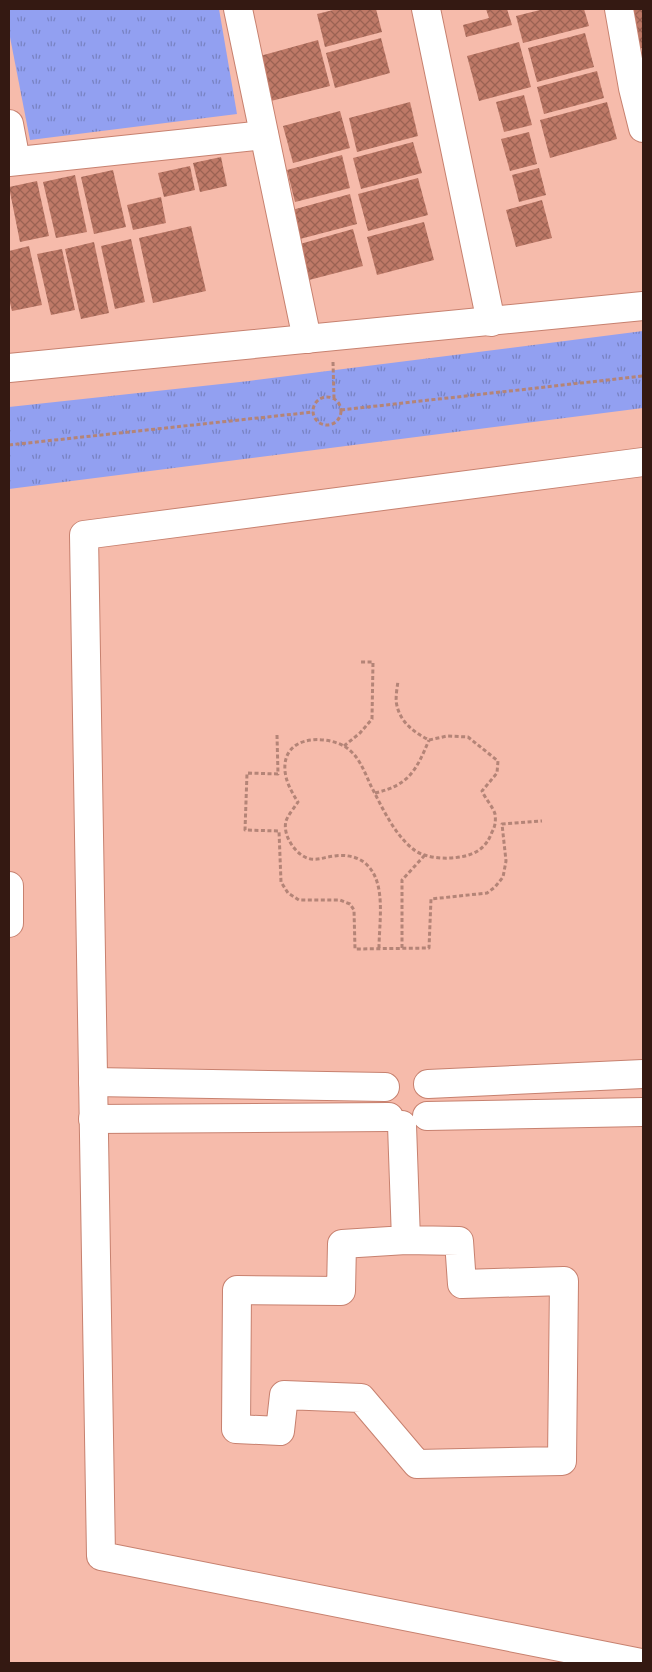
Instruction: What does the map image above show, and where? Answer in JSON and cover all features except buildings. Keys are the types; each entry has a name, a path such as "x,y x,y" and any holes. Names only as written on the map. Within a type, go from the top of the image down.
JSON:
{"street":[{"path":"238,9 307,339"},
{"path":"426,9 491,322"},
{"path":"619,9 638,87 643,128"},
{"path":"9,124 12,162 264,135"},
{"path":"9,368 643,306"},
{"path":"641,1663 100,1556 84,535 643,462"},
{"path":"9,886 9,922"},
{"path":"414,1074 428,1084 433,1100 431,1109 406,1119 382,1102 385,1087 390,1080 396,1076 414,1074"},
{"path":"428,1084 643,1074"},
{"path":"93,1082 385,1087"},
{"path":"94,1119 406,1119 643,1112"},
{"path":"406,1119 406,1240"},
{"path":"406,1240 459,1241 462,1284 564,1281 562,1461 417,1464 361,1398 284,1396 280,1431 236,1429 237,1290 341,1291 342,1244 406,1240"}],"path":[{"path":"333,337 334,399"},
{"path":"341,410 643,376"},
{"path":"327,397 334,399 339,403 341,410 338,421 329,425 320,424 314,417 314,407 319,400 327,397"},
{"path":"9,445 313,412"},
{"path":"344,746 360,733 372,719 373,662 359,662"},
{"path":"379,948 380,888 376,876 368,865 352,856 335,856 319,860 308,858 296,850 287,838 286,820 298,802 290,789 285,771 286,757 296,744 311,740 326,740 344,746 358,758 375,793 401,836 414,850 425,855 441,858 465,857 478,851 489,840 495,825 495,813 482,791 497,773 498,761 468,737 447,736 429,740 414,732 402,718 396,705 398,681"},
{"path":"277,734 278,774 246,773 245,830 279,831 281,882 288,892 299,900 340,900 350,904 354,910 355,949 429,948 431,899 487,892 495,887 502,877 506,860 502,824 542,821"},
{"path":"375,793 398,786 407,779 416,768 429,740"},
{"path":"402,948 402,880 425,855"}],"green space":[{"path":"9,9 219,9 237,114 30,140 9,32"},
{"path":"643,331 643,408 9,489 9,407 249,381"}]}
